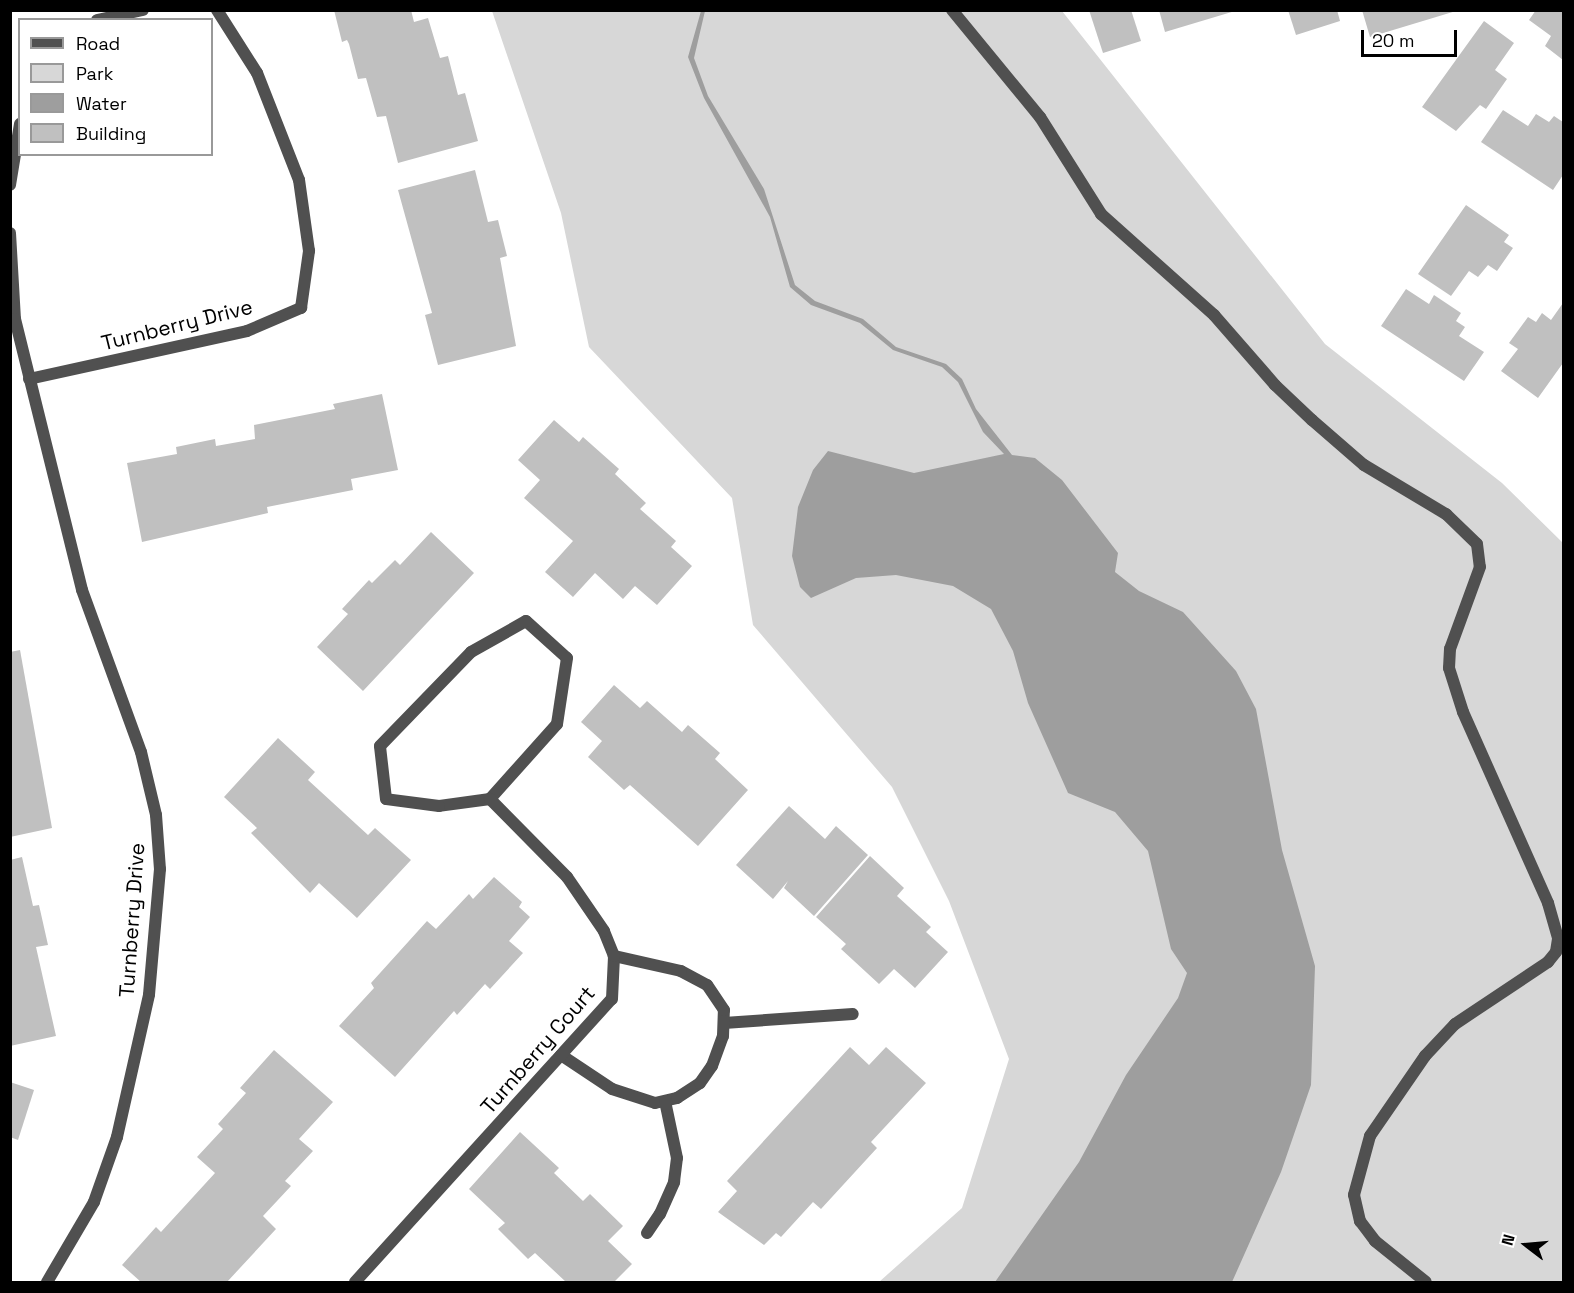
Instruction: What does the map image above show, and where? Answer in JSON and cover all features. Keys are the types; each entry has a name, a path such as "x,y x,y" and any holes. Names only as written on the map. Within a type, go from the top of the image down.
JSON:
{"street":[{"path":"106,18 143,10"},
{"name":"Turnberry Drive","path":"29,379 247,331 301,308 309,251 300,180 257,73 217,10"},
{"path":"952,10 1040,117 1101,214 1214,315 1275,386 1355,458 1446,514 1477,544 1480,567 1450,650 1449,668 1463,711 1548,903 1558,939 1556,952 1548,962 1455,1024 1425,1056 1370,1136 1354,1195 1360,1221 1375,1241 1426,1282"},
{"path":"10,186 18,136"},
{"name":"Turnberry Drive","path":"10,233 15,319 29,379 82,590 141,752 156,815 160,869 149,995 117,1137 94,1202 47,1282"},
{"path":"526,621 567,658 557,724 490,799 439,806 386,799 380,746 471,652 526,621"},
{"name":"Turnberry Court","path":"355,1282 612,999 614,956 604,931 567,877 490,799"},
{"path":"561,1055 612,1089 636,1099 665,1101 677,1098 700,1083 712,1066 723,1036 724,1010 707,985 681,971 614,956"},
{"path":"724,1023 852,1014"},
{"path":"647,1233 660,1214 674,1182 677,1158 665,1101"}],"green space":[{"path":"492,11 1062,11 1325,344 1502,483 1563,543 1563,1282 879,1282 962,1208 1009,1059 949,901 892,787 753,625 732,498 589,347 561,213"}],"water":[{"path":"701,11 705,11 694,58 708,96 764,189 795,285 815,301 863,319 896,347 946,364 962,379 976,409 1012,455 1035,458 1062,480 1118,553 1115,572 1139,591 1183,612 1236,671 1256,709 1282,850 1315,966 1311,1085 1281,1172 1232,1282 995,1282 1079,1162 1126,1075 1178,998 1187,973 1171,949 1148,851 1115,812 1068,793 1028,703 1013,651 991,609 953,586 896,575 856,578 811,598 800,587 792,556 798,507 813,470 828,451 914,473 1004,454 983,432 958,382 942,367 893,350 860,323 811,305 790,287 770,217 704,98 688,57"}],"building":[{"path":"334,10 411,10 414,22 428,18 440,58 448,56 458,95 465,93 478,141 398,163 386,116 377,117 366,78 358,79 349,44 347,40 342,42"},
{"path":"1089,10 1131,10 1141,41 1103,53"},
{"path":"1159,10 1235,10 1235,11 1165,32"},
{"path":"1288,10 1337,10 1340,21 1296,35"},
{"path":"1362,10 1456,10 1456,11 1370,37"},
{"path":"1536,10 1563,10 1563,60 1545,46 1551,36 1529,20"},
{"path":"1484,21 1514,43 1495,70 1507,79 1486,109 1480,105 1456,131 1422,107"},
{"path":"1503,110 1528,126 1536,114 1549,122 1554,116 1563,122 1563,175 1553,190 1481,142"},
{"path":"475,170 488,222 498,220 507,256 500,258 516,346 438,365 425,315 432,313 398,190"},
{"path":"1466,205 1509,235 1504,242 1513,248 1497,271 1488,265 1478,277 1469,271 1451,296 1418,274"},
{"path":"1406,289 1429,304 1434,295 1461,313 1456,321 1465,327 1459,336 1484,352 1464,381 1381,326"},
{"path":"1563,303 1563,363 1538,398 1501,371 1518,349 1509,343 1528,317 1536,322 1542,313 1551,320"},
{"path":"382,394 398,470 351,479 353,490 267,507 268,513 142,542 127,463 177,454 176,447 215,439 216,446 255,439 254,425 335,409 333,404"},
{"path":"554,420 579,442 583,437 619,469 615,474 646,503 640,509 676,541 671,547 692,566 657,605 635,586 623,599 595,573 573,597 545,572 573,541 524,498 540,480 518,460"},
{"path":"431,532 474,573 363,691 317,647 348,614 342,609 369,580 372,583 395,560 400,565"},
{"path":"20,650 52,828 10,837 10,652"},
{"path":"614,685 640,708 647,701 682,732 688,725 720,753 715,759 748,790 698,846 630,785 624,790 588,757 602,741 581,722"},
{"path":"278,738 315,772 308,780 368,835 375,828 411,860 357,918 319,883 310,893 251,833 257,828 224,797"},
{"path":"789,806 825,839 836,826 868,855 814,916 784,888 788,881 773,899 736,865"},
{"path":"870,856 904,888 897,896 931,927 926,932 948,952 915,988 894,969 879,984 841,949 846,944 816,917"},
{"path":"22,857 33,906 39,905 48,945 36,947 56,1036 10,1046 10,860"},
{"path":"494,877 522,902 519,907 530,917 509,941 523,953 490,989 485,984 457,1015 454,1011 395,1077 339,1026 374,988 371,983 427,921 436,929 469,894 473,899"},
{"path":"850,1047 869,1065 886,1047 926,1083 871,1142 877,1148 821,1209 813,1202 781,1237 776,1233 764,1245 718,1212 737,1191 727,1181"},
{"path":"274,1050 333,1102 299,1139 313,1151 285,1181 291,1186 263,1216 276,1229 227,1282 141,1282 122,1265 156,1227 161,1232 215,1173 197,1157 223,1129 218,1124 246,1093 240,1088"},
{"path":"10,1082 34,1090 18,1140 10,1137"},
{"path":"520,1132 559,1168 554,1173 583,1201 590,1194 623,1226 608,1241 632,1264 614,1282 566,1282 535,1253 528,1259 498,1229 505,1223 469,1189"}]}
